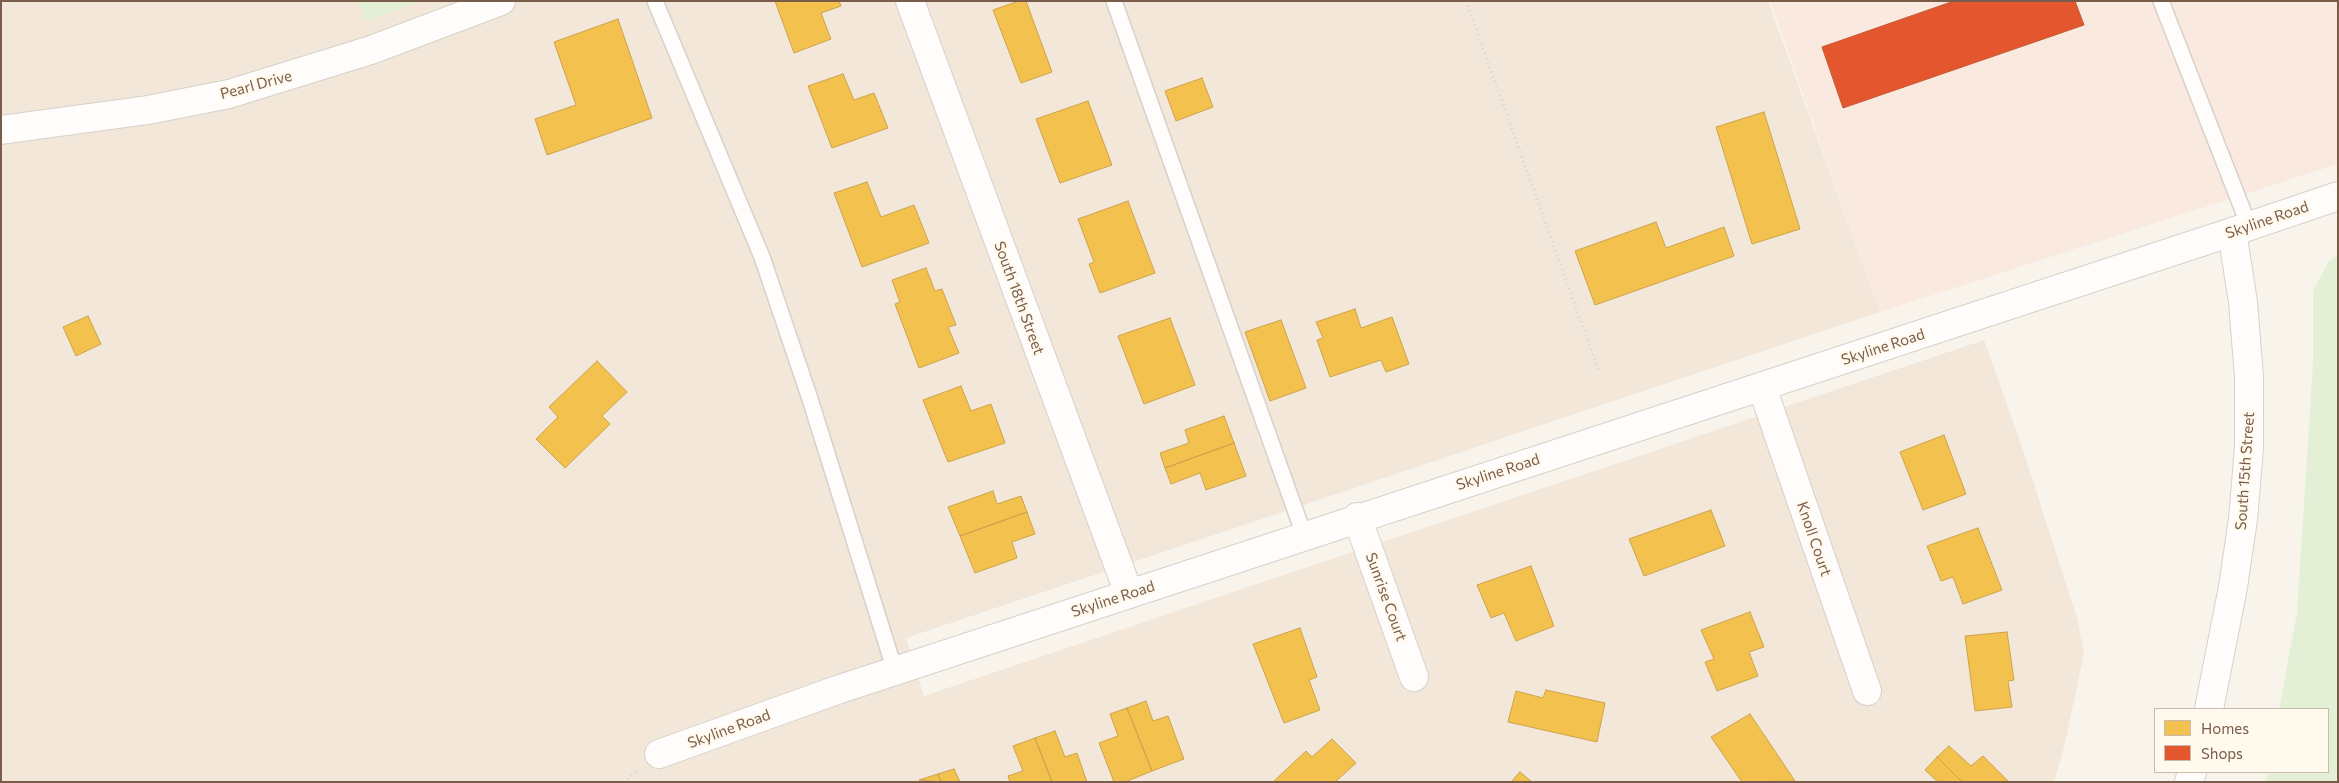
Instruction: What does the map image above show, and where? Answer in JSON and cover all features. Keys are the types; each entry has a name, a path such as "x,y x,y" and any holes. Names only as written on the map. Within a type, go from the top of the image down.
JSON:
{"street":[{"name":"Pearl Drive","path":"1,130 148,110 229,94 371,50 501,1"},
{"name":"South 18th Street","path":"910,1 1129,594"},
{"name":"Skyline Road","path":"659,754 895,671 1357,517 1762,387 2338,196"},
{"name":"South 15th Street","path":"2210,708 2235,577 2243,519 2249,447 2249,376 2243,302 2241,229"},
{"name":"Knoll Court","path":"1762,387 1868,690"},
{"name":"Sunrise Court","path":"1357,517 1414,678"}],"lane":[{"path":"655,1 762,257 810,399 895,671"},
{"path":"1114,1 1304,535"},
{"path":"2161,1 2241,229"}],"path":[{"path":"1466,1 1599,372"}],"shaded area":[{"path":"1,1 358,1 366,21 420,1 1768,1 1880,312 906,638 924,696 1984,340 2020,441 2077,618 2084,653 2065,743 2054,782 1,782"},
{"path":"1770,1 2338,1 2338,164 1880,312"}],"green space":[{"path":"358,1 420,1 366,21"},
{"path":"2338,255 2338,782 2266,782 2268,773 2329,773 2329,708 2279,708 2297,613 2313,363 2313,291 2329,261"}],"building: Homes":[{"path":"775,1 839,1 841,6 821,13 831,39 794,53"},
{"path":"1019,1 1026,1 1052,72 1021,83 993,10"},
{"path":"618,19 652,118 547,155 535,119 576,105 554,42"},
{"path":"843,74 854,100 874,93 888,128 832,148 808,86"},
{"path":"1202,78 1213,107 1176,121 1165,91"},
{"path":"1088,101 1112,165 1060,183 1036,119"},
{"path":"1764,112 1800,229 1752,244 1716,127"},
{"path":"867,182 881,217 914,205 929,243 862,267 834,193"},
{"path":"1128,201 1155,273 1100,293 1089,264 1094,262 1078,219"},
{"path":"1656,222 1666,248 1724,227 1734,256 1595,305 1575,251"},
{"path":"926,268 935,291 942,289 956,325 948,327 959,353 919,368 895,304 900,302 892,280"},
{"path":"1355,309 1361,328 1392,317 1409,364 1386,372 1381,360 1330,377 1317,340 1323,338 1316,322"},
{"path":"88,316 101,344 76,356 63,327"},
{"path":"1170,318 1195,385 1144,404 1118,336"},
{"path":"1281,320 1306,388 1270,401 1245,332"},
{"path":"597,361 627,392 602,416 610,424 565,468 536,439 558,417 549,407"},
{"path":"961,386 971,411 991,404 1005,443 948,462 923,400"},
{"path":"1224,416 1234,443 1165,468 1160,453 1189,443 1185,430"},
{"path":"1944,435 1966,494 1923,510 1900,452"},
{"path":"1234,443 1246,476 1206,490 1200,473 1171,484 1165,468"},
{"path":"993,491 997,504 1021,496 1027,512 960,536 948,507"},
{"path":"1711,510 1725,546 1644,576 1629,539"},
{"path":"1027,512 1035,534 1012,542 1017,558 975,573 960,536"},
{"path":"1978,528 2002,590 1963,604 1953,577 1941,581 1927,546"},
{"path":"1531,566 1554,626 1516,641 1504,613 1491,618 1477,585"},
{"path":"1750,612 1764,647 1749,652 1758,676 1717,691 1705,662 1714,659 1701,630"},
{"path":"1300,628 1317,677 1309,680 1320,710 1284,723 1253,644"},
{"path":"2007,632 2014,680 2008,681 2012,707 1975,711 1965,636"},
{"path":"1546,690 1605,703 1597,742 1508,722 1516,691 1543,698"},
{"path":"1146,701 1153,721 1168,716 1184,759 1152,771 1127,708"},
{"path":"1127,708 1152,771 1125,782 1114,782 1099,743 1118,736 1110,714"},
{"path":"1750,714 1795,781 1742,782 1711,737"},
{"path":"1055,731 1065,757 1077,753 1087,782 1052,782 1035,738"},
{"path":"1035,738 1052,782 1010,782 1008,776 1023,771 1013,746"},
{"path":"1332,739 1356,763 1335,782 1273,782 1306,751 1312,757"},
{"path":"1949,746 1971,766 1983,756 2009,782 1962,782 1937,757"},
{"path":"1937,757 1962,782 1938,782 1925,770"},
{"path":"954,769 960,782 941,782 938,774"},
{"path":"1520,772 1532,782 1511,782"},
{"path":"938,774 941,782 919,780"}],"building: Shops":[{"path":"1954,1 2075,1 2084,25 1843,108 1822,47"}]}
